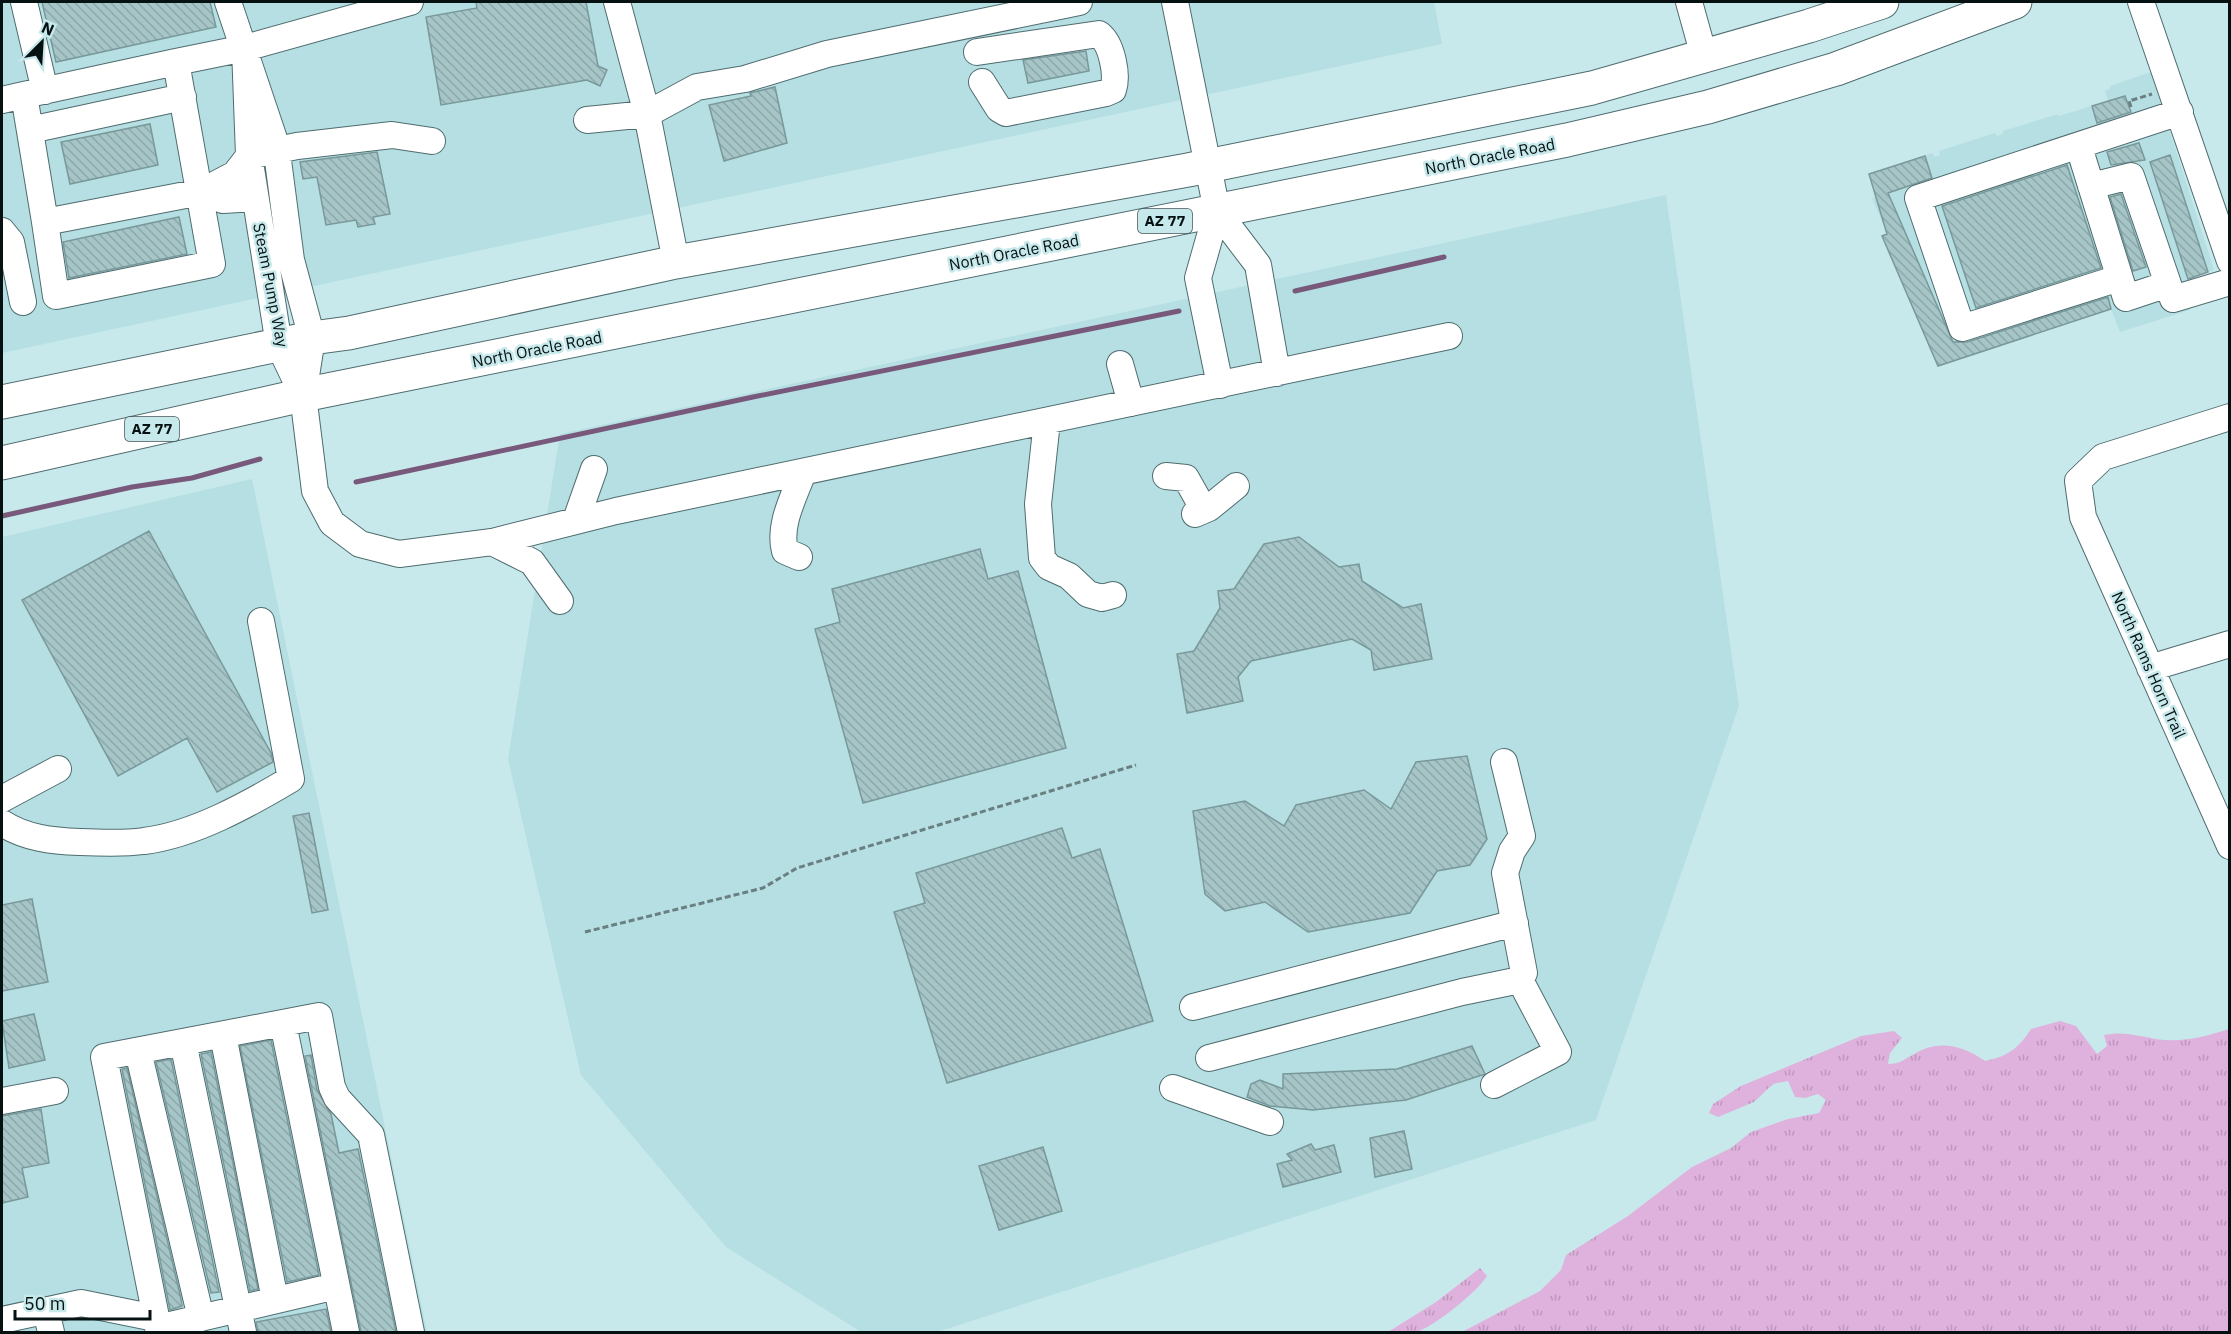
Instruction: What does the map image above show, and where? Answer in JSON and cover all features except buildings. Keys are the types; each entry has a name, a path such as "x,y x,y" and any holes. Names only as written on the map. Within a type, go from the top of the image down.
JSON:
{"highway":[{"path":"2,402 312,338 349,333 676,262 1208,166 1592,88 1809,26 1882,2"},
{"name":"North Oracle Road","path":"2,464 303,395 1567,140 1708,107 1836,69 2015,2"}],"street":[{"path":"24,2 23,95 56,296 212,264 201,192 176,62"},
{"name":"Steam Pump Way","path":"228,2 276,150 291,260 312,338"},
{"path":"23,95 244,48 410,2"},
{"path":"617,2 647,114 676,262"},
{"path":"587,120 647,114 697,87 745,79 827,54 1079,2"},
{"path":"1175,2 1217,211 1258,265 1277,373"},
{"path":"1689,2 1704,56"},
{"path":"2141,2 2229,261"},
{"path":"978,52 1099,34 1109,46 1116,82 1113,90 1106,93 1006,114 999,109 982,82"},
{"name":"Steam Pump Way","path":"244,48 249,156 255,198 279,345 303,395 315,490 332,523 360,544 399,554 492,542 570,521 1449,336"},
{"path":"30,130 183,97"},
{"path":"2119,278 1962,328 1918,198 2180,112"},
{"path":"45,222 201,192 235,174 249,156 276,150 392,135 432,141"},
{"path":"2079,147 2126,298 2168,284"},
{"path":"2091,186 2131,176 2173,299 2229,282"},
{"path":"201,192 223,200 255,198"},
{"path":"1217,211 1198,278 1220,385"},
{"path":"2,231 10,242 23,302"},
{"path":"303,395 312,338"},
{"path":"1120,364 1131,403"},
{"name":"North Rams Horn Trail","path":"2229,417 2103,458 2078,481 2083,517 2229,846"},
{"path":"1047,421 1038,504 1042,558 1049,567 1069,576 1088,594 1102,598 1113,595"},
{"path":"570,521 594,469"},
{"path":"799,557 785,551 782,538 803,472"},
{"path":"1166,476 1186,478 1199,512 1236,486"},
{"path":"492,542 532,562 560,601"},
{"path":"2,823 16,832 57,842 146,841 243,807 291,778 261,621"},
{"path":"2150,668 2229,644"},
{"path":"1209,1058 1462,992 1520,980 1524,973 1505,873 1512,851 1522,836 1504,762"},
{"path":"2,799 58,769"},
{"path":"1193,1007 1515,922"},
{"path":"1494,1085 1558,1052 1520,980"},
{"path":"157,1326 104,1057 319,1016 332,1087 337,1098 371,1135 411,1332"},
{"path":"283,1023 346,1332"},
{"path":"223,1035 275,1300"},
{"path":"183,1042 241,1321"},
{"path":"138,1051 201,1318"},
{"path":"1173,1088 1270,1122"},
{"path":"2,1101 55,1091"},
{"path":"2,1320 48,1322 81,1303 157,1326 201,1318 241,1321 275,1300 336,1286"}],"path":[{"path":"585,932 763,888 797,868 1136,765"}],"shaded area":[{"path":"2,2 1434,2 1442,44 2,353"},
{"path":"2151,72 2214,270 2182,282 2190,310 2120,332 2111,309 1938,366 1882,236 1887,233 1872,198 1876,197 1870,177 1878,174 1877,171 1933,153 1934,157 1940,155 1939,151 1995,133 1997,136 2003,134 2003,131 2108,101 2105,91 2110,89 2110,86"},
{"path":"1666,195 1739,706 1596,1120 937,1332 861,1332 726,1247 581,1075 508,759 560,434"},
{"path":"252,479 427,1332 2,1332 2,537"}],"green space":[{"path":"2060,1021 2076,1026 2097,1054 2107,1046 2104,1035 2127,1034 2181,1040 2229,1029 2229,1332 1462,1332 1540,1291 1561,1270 1566,1255 1628,1216 1692,1167 1731,1148 1751,1132 1788,1119 1819,1113 1826,1100 1818,1094 1805,1098 1795,1097 1788,1081 1773,1084 1754,1102 1718,1117 1709,1113 1713,1104 1741,1086 1861,1036 1894,1031 1902,1038 1890,1053 1888,1064 1899,1062 1923,1049 1941,1045 1968,1051 1985,1061 2012,1051 2031,1029"},
{"path":"1480,1268 1487,1276 1482,1283 1445,1316 1417,1332 1388,1332 1436,1302"}],"waterway":[{"path":"1295,291 1444,257"},
{"path":"356,482 753,397 1179,311"},
{"path":"2,516 132,487 192,478 260,459"}]}
